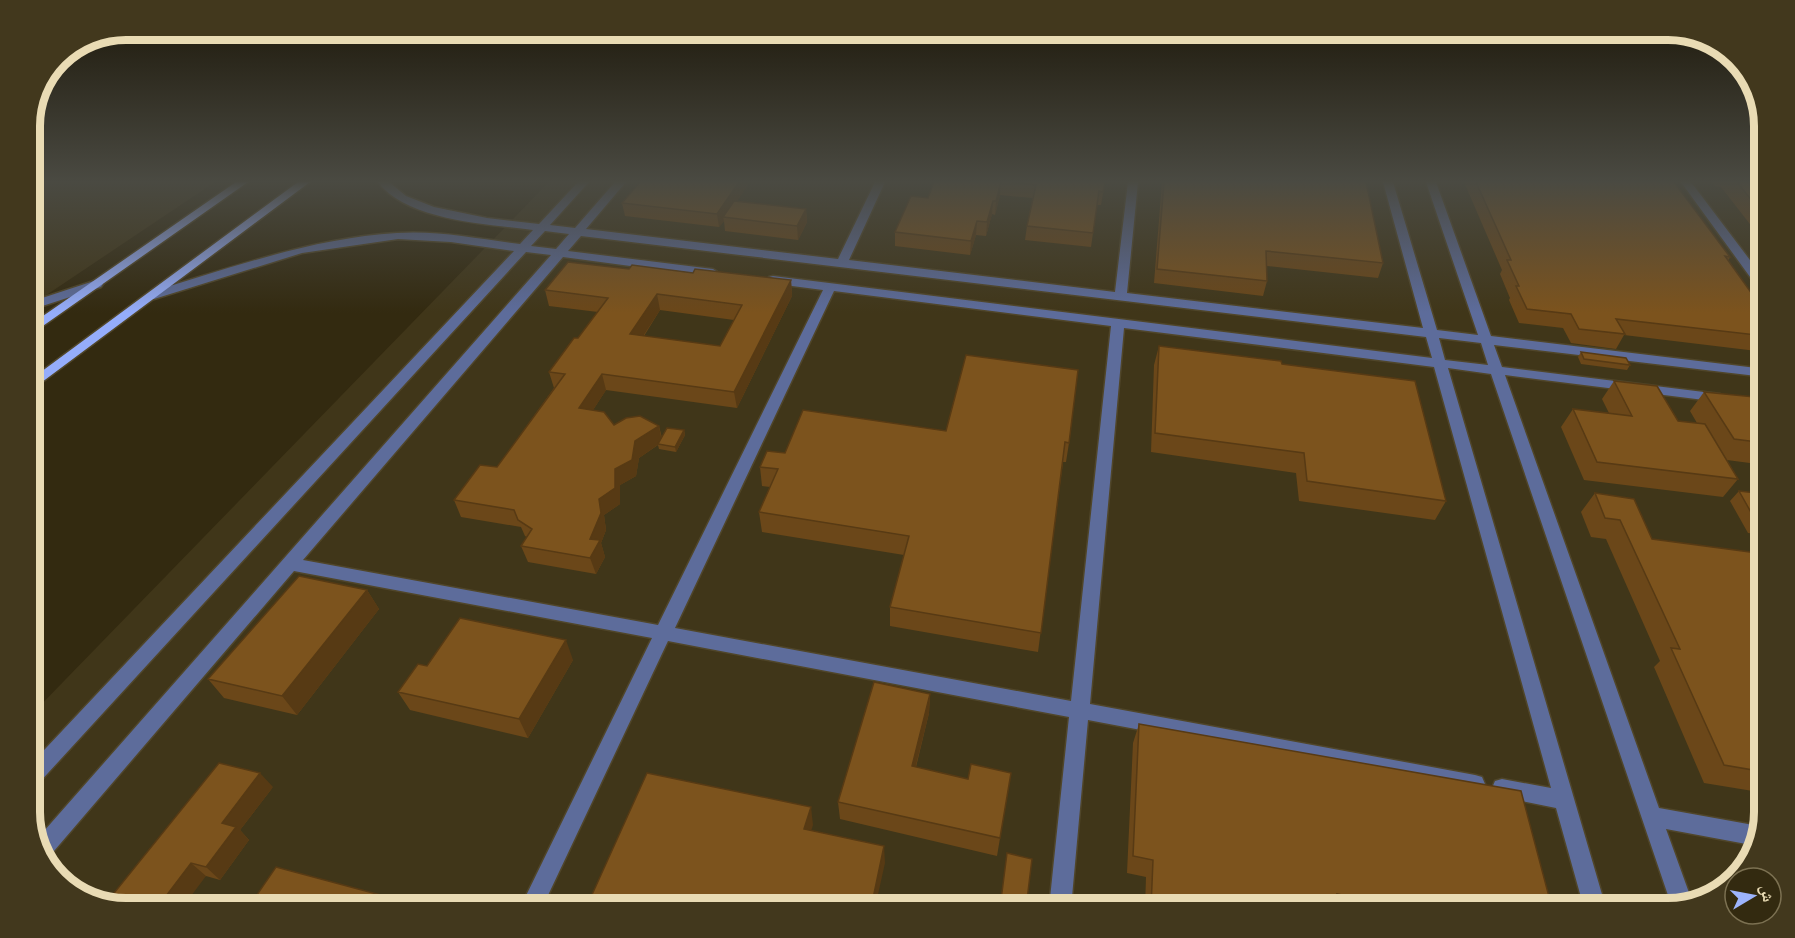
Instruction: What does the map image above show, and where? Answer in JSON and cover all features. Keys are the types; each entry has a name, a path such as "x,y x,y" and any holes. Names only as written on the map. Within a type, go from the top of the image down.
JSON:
{"main road":[{"path":"41,323 180,226"},
{"path":"41,379 247,226"}],"street":[{"path":"41,767 543,226 1754,372"},
{"path":"47,844 583,226"},
{"path":"842,262 859,226"},
{"path":"1121,296 1128,226"},
{"path":"1401,226 1591,898"},
{"path":"1446,226 1680,897"},
{"path":"1718,226 1754,274"},
{"path":"154,295 254,262 348,241 398,236 559,253 723,274"},
{"path":"759,278 1730,400"},
{"path":"41,302 97,284"},
{"path":"536,898 830,287"},
{"path":"1061,898 1118,323"},
{"path":"290,564 1564,800"},
{"path":"1651,816 1752,835"}],"shaded area":[{"path":"41,226 150,226 41,299"},
{"path":"506,226 1754,226 1754,823 1746,850 1735,866 1723,866 1723,878 1707,889 1696,893 1669,898 126,898 104,895 88,889 70,876 49,850 42,829 41,705"}],"building":[{"path":"898,226 976,226 971,241 895,232"},
{"path":"1027,226 1094,226 1093,233"},
{"path":"1160,226 1375,226 1383,263 1266,251 1267,281 1157,269"},
{"path":"1496,226 1707,226 1730,257 1725,256 1754,297 1754,335 1616,319 1625,334 1579,329 1571,314 1527,309 1507,260 1511,260"},
{"path":"568,262 629,269 632,265 693,273 695,269 791,280 734,392 602,374 579,408 604,412 614,425 626,418 640,416 659,426 635,441 632,460 615,469 615,488 599,499 601,513 590,539 600,540 590,558 521,546 532,529 518,520 514,510 454,500 480,465 497,467 565,374 549,372 608,298 545,290","holes":["657,294 742,305 720,346 630,334"]},
{"path":"1159,346 1415,381 1446,501 1307,481 1304,453 1155,433"},
{"path":"1581,352 1626,358 1630,365 1584,359"},
{"path":"966,355 1078,370 1069,443 1065,442 1041,633 890,607 909,536 759,512 778,469 760,467 767,451 785,453 803,410 946,431"},
{"path":"1614,381 1657,386 1678,421 1705,424 1738,479 1597,462 1573,409 1632,416"},
{"path":"1704,392 1754,397 1754,442 1734,439"},
{"path":"667,428 684,430 675,447 658,444"},
{"path":"1739,491 1754,493 1754,518"},
{"path":"1595,493 1634,499 1652,539 1754,553 1754,770 1724,765 1671,648 1680,649 1620,520 1605,518"},
{"path":"299,576 367,590 282,696 208,679"},
{"path":"460,618 566,640 519,719 398,692 418,664 427,666"},
{"path":"874,682 930,694 912,766 968,779 971,764 1011,773 1000,838 838,802"},
{"path":"1139,724 1521,791 1549,898 1357,898 1337,894 1338,898 1151,898 1153,860 1133,856"},
{"path":"219,763 260,773 222,823 236,827 206,867 191,863 165,898 111,896"},
{"path":"647,773 811,807 804,829 884,846 873,898 591,898"},
{"path":"1007,853 1032,859 1027,898 1001,898"},
{"path":"276,867 392,898 255,898"}]}
